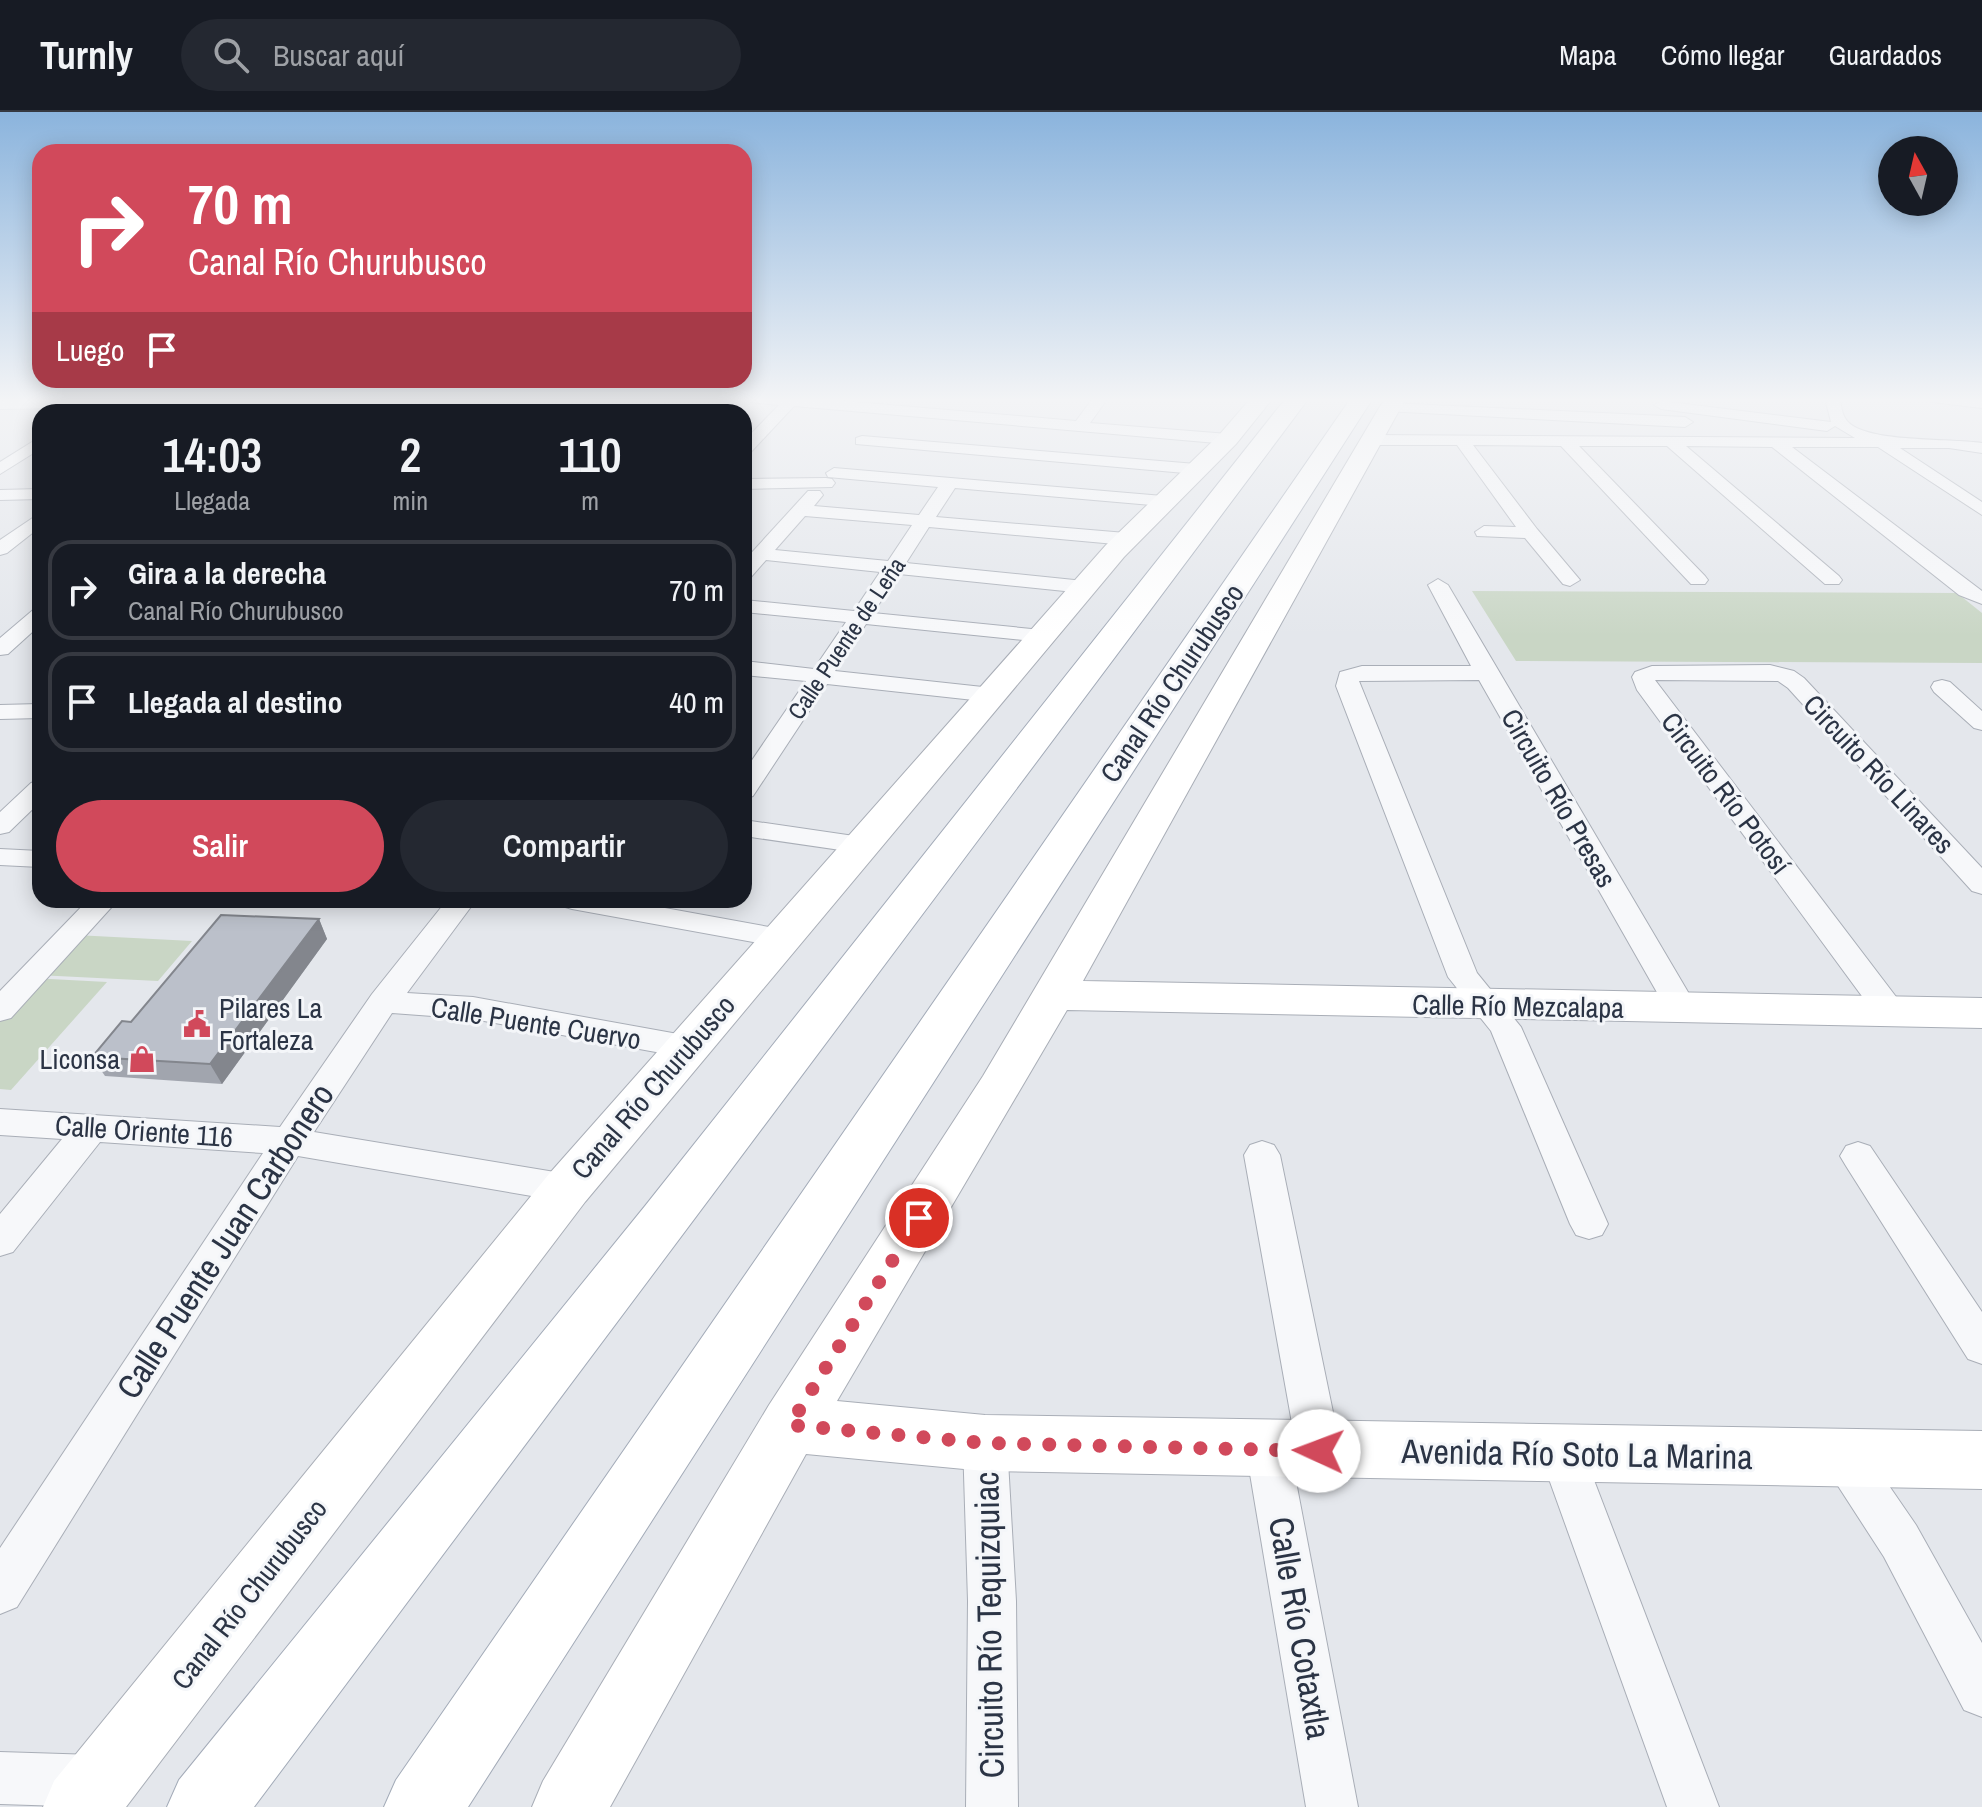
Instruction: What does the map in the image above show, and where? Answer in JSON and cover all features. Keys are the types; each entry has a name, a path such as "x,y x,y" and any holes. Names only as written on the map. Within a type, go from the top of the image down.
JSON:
{"main road":[{"path":"206,1807 693,1184 1201,477"},
{"name":"Canal Río Churubusco","path":"423,1807 1335,477"}],"street":[{"path":"752,483 830,478 949,484 985,477"},
{"name":"Canal Río Churubusco","path":"90,1794 567,1188 1084,587 1126,539 1188,477"},
{"name":"Canal Río Churubusco","path":"569,1807 790,1425 1000,1088 1343,477"},
{"path":"1489,477 1570,580"},
{"path":"1600,477 1698,580"},
{"path":"1712,477 1832,580"},
{"path":"1821,477 1966,591 1982,598"},
{"path":"1933,477 1982,510"},
{"path":"752,564 830,478"},
{"name":"Calle Puente de Leña","path":"752,779 949,484"},
{"path":"0,495 32,494"},
{"path":"800,510 1126,539"},
{"path":"0,549 32,524"},
{"path":"1484,532 1530,533"},
{"path":"761,554 1084,587"},
{"name":"Circuito Río Presas","path":"1438,585 1682,1009"},
{"path":"752,607 1042,636"},
{"path":"0,619 32,617"},
{"path":"0,649 32,622"},
{"path":"752,669 992,695"},
{"name":"Circuito Río Linares","path":"1770,672 1786,676 1796,683 1982,885"},
{"name":"Circuito Río Potosí","path":"1770,672 1652,673 1643,677 1645,685 1889,1010"},
{"path":"1486,673 1362,673 1348,677 1347,686 1463,977 1505,1027 1589,1224"},
{"path":"1942,687 1982,723"},
{"path":"0,712 32,711"},
{"path":"752,742 774,745"},
{"path":"0,826 32,796"},
{"path":"752,829 861,845"},
{"path":"0,857 32,859"},
{"path":"0,1010 96,908"},
{"name":"Calle Puente Juan Carbonero","path":"0,1590 289,1141 383,1002 456,908"},
{"path":"616,908 780,938"},
{"name":"Calle Río Mezcalapa","path":"1053,995 1982,1013"},
{"name":"Calle Puente Cuervo","path":"383,1002 473,1008 689,1047"},
{"name":"Calle Oriente 116","path":"0,1122 289,1141 567,1188"},
{"path":"0,1241 91,1128"},
{"name":"Calle Río Cotaxtla","path":"1262,1155 1332,1807"},
{"path":"1858,1156 1982,1346"},
{"name":"Avenida Río Soto La Marina","path":"790,1425 985,1443 1294,1451 1982,1460"},
{"name":"Circuito Río Tequizquiac","path":"985,1443 992,1601 992,1807"},
{"path":"1562,1454 1693,1807"},
{"path":"1844,1457 1900,1541 1982,1692"},
{"path":"0,1778 90,1794"}],"green space":[{"path":"1472,591 1957,593 1982,613 1982,663 1516,661"},
{"path":"75,935 192,941 158,981 37,975"},
{"path":"31,978 107,982 11,1090 0,1089 0,1011"}],"building":[{"path":"221,915 319,919 210,1064 92,1057 122,1021 131,1022"}],"place":[{"name":"Pilares La Fortaleza","path":"197,1024"},
{"name":"Liconsa","path":"142,1059"}],"route":[{"path":"919,1218 790,1425 985,1443 1319,1451"}]}
